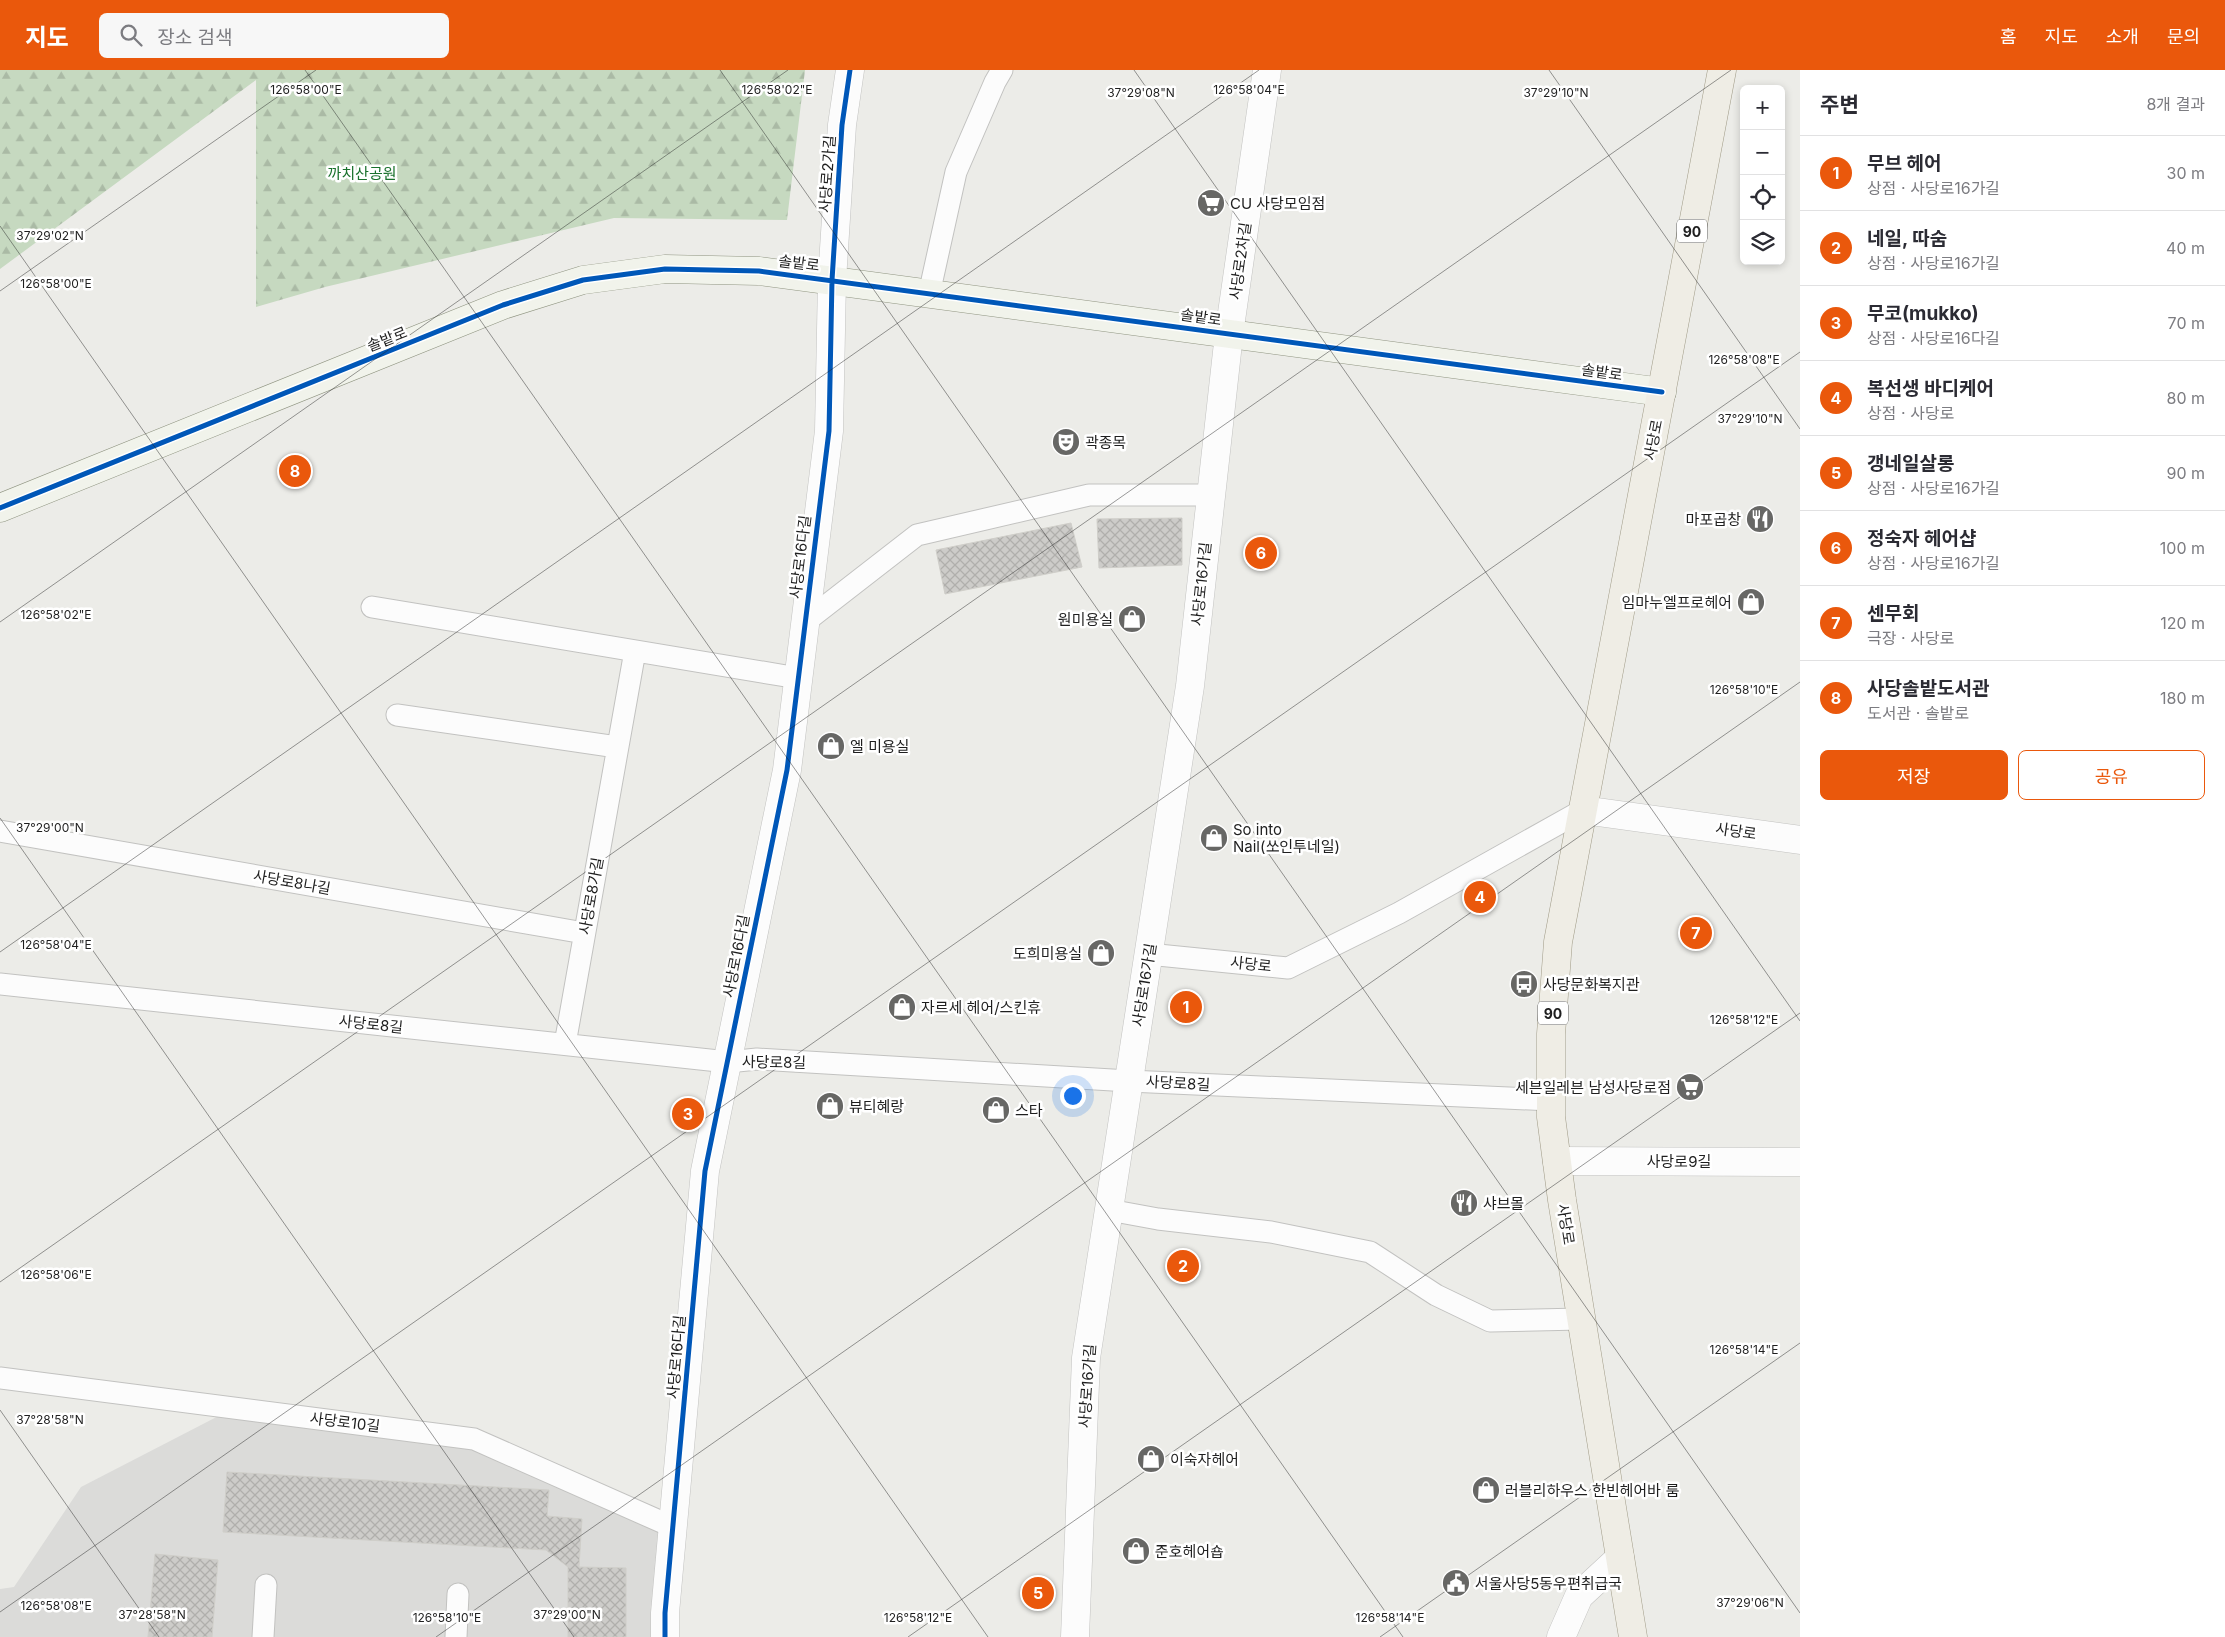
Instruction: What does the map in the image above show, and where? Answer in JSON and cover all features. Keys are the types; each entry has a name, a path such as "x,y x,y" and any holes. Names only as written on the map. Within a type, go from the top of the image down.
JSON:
{"main road":[{"name":"사당로","path":"1633,1637 1581,1319 1551,1117 1551,1034 1558,942 1722,70"}],"street":[{"name":"사당로2가길","path":"832,280 842,125 850,70"},
{"name":"사당로2차길","path":"1229,334 1268,70"},
{"name":"솔밭로","path":"0,508 502,305 583,280 665,269 759,271 832,280 1662,392"},
{"name":"사당로16다길","path":"665,1637 665,1613 706,1171 786,770 829,431 832,280"},
{"name":"사당로16가길","path":"1075,1637 1086,1358 1190,686 1229,334"},
{"name":"사당로","path":"1583,810 1800,840"},
{"name":"사당로9길","path":"1557,1160 1800,1162"},
{"path":"1561,1637 1579,1596 1620,1558"}],"lane":[{"path":"929,294 956,172 1002,70"},
{"name":"사당로16다길","path":"805,622 917,535 1089,495 1211,494"},
{"path":"372,606 635,652 798,678"},
{"name":"사당로8가길","path":"565,1044 635,652"},
{"path":"396,715 617,747"},
{"name":"사당로","path":"1148,954 1288,968 1399,913 1583,810"},
{"name":"사당로8나길","path":"0,831 584,933"},
{"name":"사당로8길","path":"0,984 728,1062 757,1059 1129,1081 1551,1100"},
{"path":"1109,1210 1158,1219 1271,1232 1370,1252 1436,1295 1490,1321 1581,1319"},
{"name":"사당로10길","path":"0,1378 474,1439 673,1526"},
{"path":"263,1637 266,1585"},
{"path":"456,1637 458,1594"}],"shaded area":[{"path":"234,1408 474,1439 673,1527 667,1637 0,1637 0,1589 14,1587 81,1487"}],"green space":[{"name":"까치산공원","path":"0,70 805,70 787,220 614,218 325,287 256,307 256,80 0,269"}],"building":[{"path":"1182,518 1182,565 1099,568 1097,519"},
{"path":"1071,523 1082,567 945,594 936,550"},
{"path":"227,1472 549,1490 547,1516 582,1519 579,1567 626,1568 626,1637 568,1637 568,1567 546,1550 223,1532"},
{"path":"155,1554 218,1560 212,1637 148,1637"}],"cycle path":[{"path":"665,1637 665,1613 705,1171 787,770 829,431 832,280 842,125 850,70"},
{"path":"0,508 503,305 583,280 665,269 759,271 1662,392"}],"place":[{"name":"CU 사당모임점","path":"1211,203"},
{"name":"곽종목","path":"1066,442"},
{"name":"사당솔밭도서관","path":"295,471"},
{"name":"마포곱창","path":"1760,519"},
{"name":"정숙자 헤어샵","path":"1261,553"},
{"name":"임마누엘프로헤어","path":"1751,602"},
{"name":"원미용실","path":"1132,619"},
{"name":"엘 미용실","path":"831,746"},
{"name":"So into Nail(쏘인투네일)","path":"1214,838"},
{"name":"복선생 바디케어","path":"1480,897"},
{"name":"센무회","path":"1696,933"},
{"name":"도희미용실","path":"1101,953"},
{"name":"사당문화복지관","path":"1524,984"},
{"name":"자르세 헤어/스킨휴","path":"902,1007"},
{"name":"무브 헤어","path":"1186,1007"},
{"name":"세븐일레븐 남성사당로점","path":"1690,1087"},
{"name":"뷰티혜랑","path":"830,1106"},
{"name":"스타","path":"996,1110"},
{"name":"무코(mukko)","path":"688,1114"},
{"name":"샤브몰","path":"1464,1203"},
{"name":"네일, 따숨","path":"1183,1266"},
{"name":"이숙자헤어","path":"1151,1459"},
{"name":"러블리하우스 한빈헤어바 룸","path":"1486,1490"},
{"name":"준호헤어숍","path":"1136,1551"},
{"name":"서울사당5동우편취급국","path":"1456,1583"},
{"name":"갱네일살롱","path":"1038,1593"}]}
